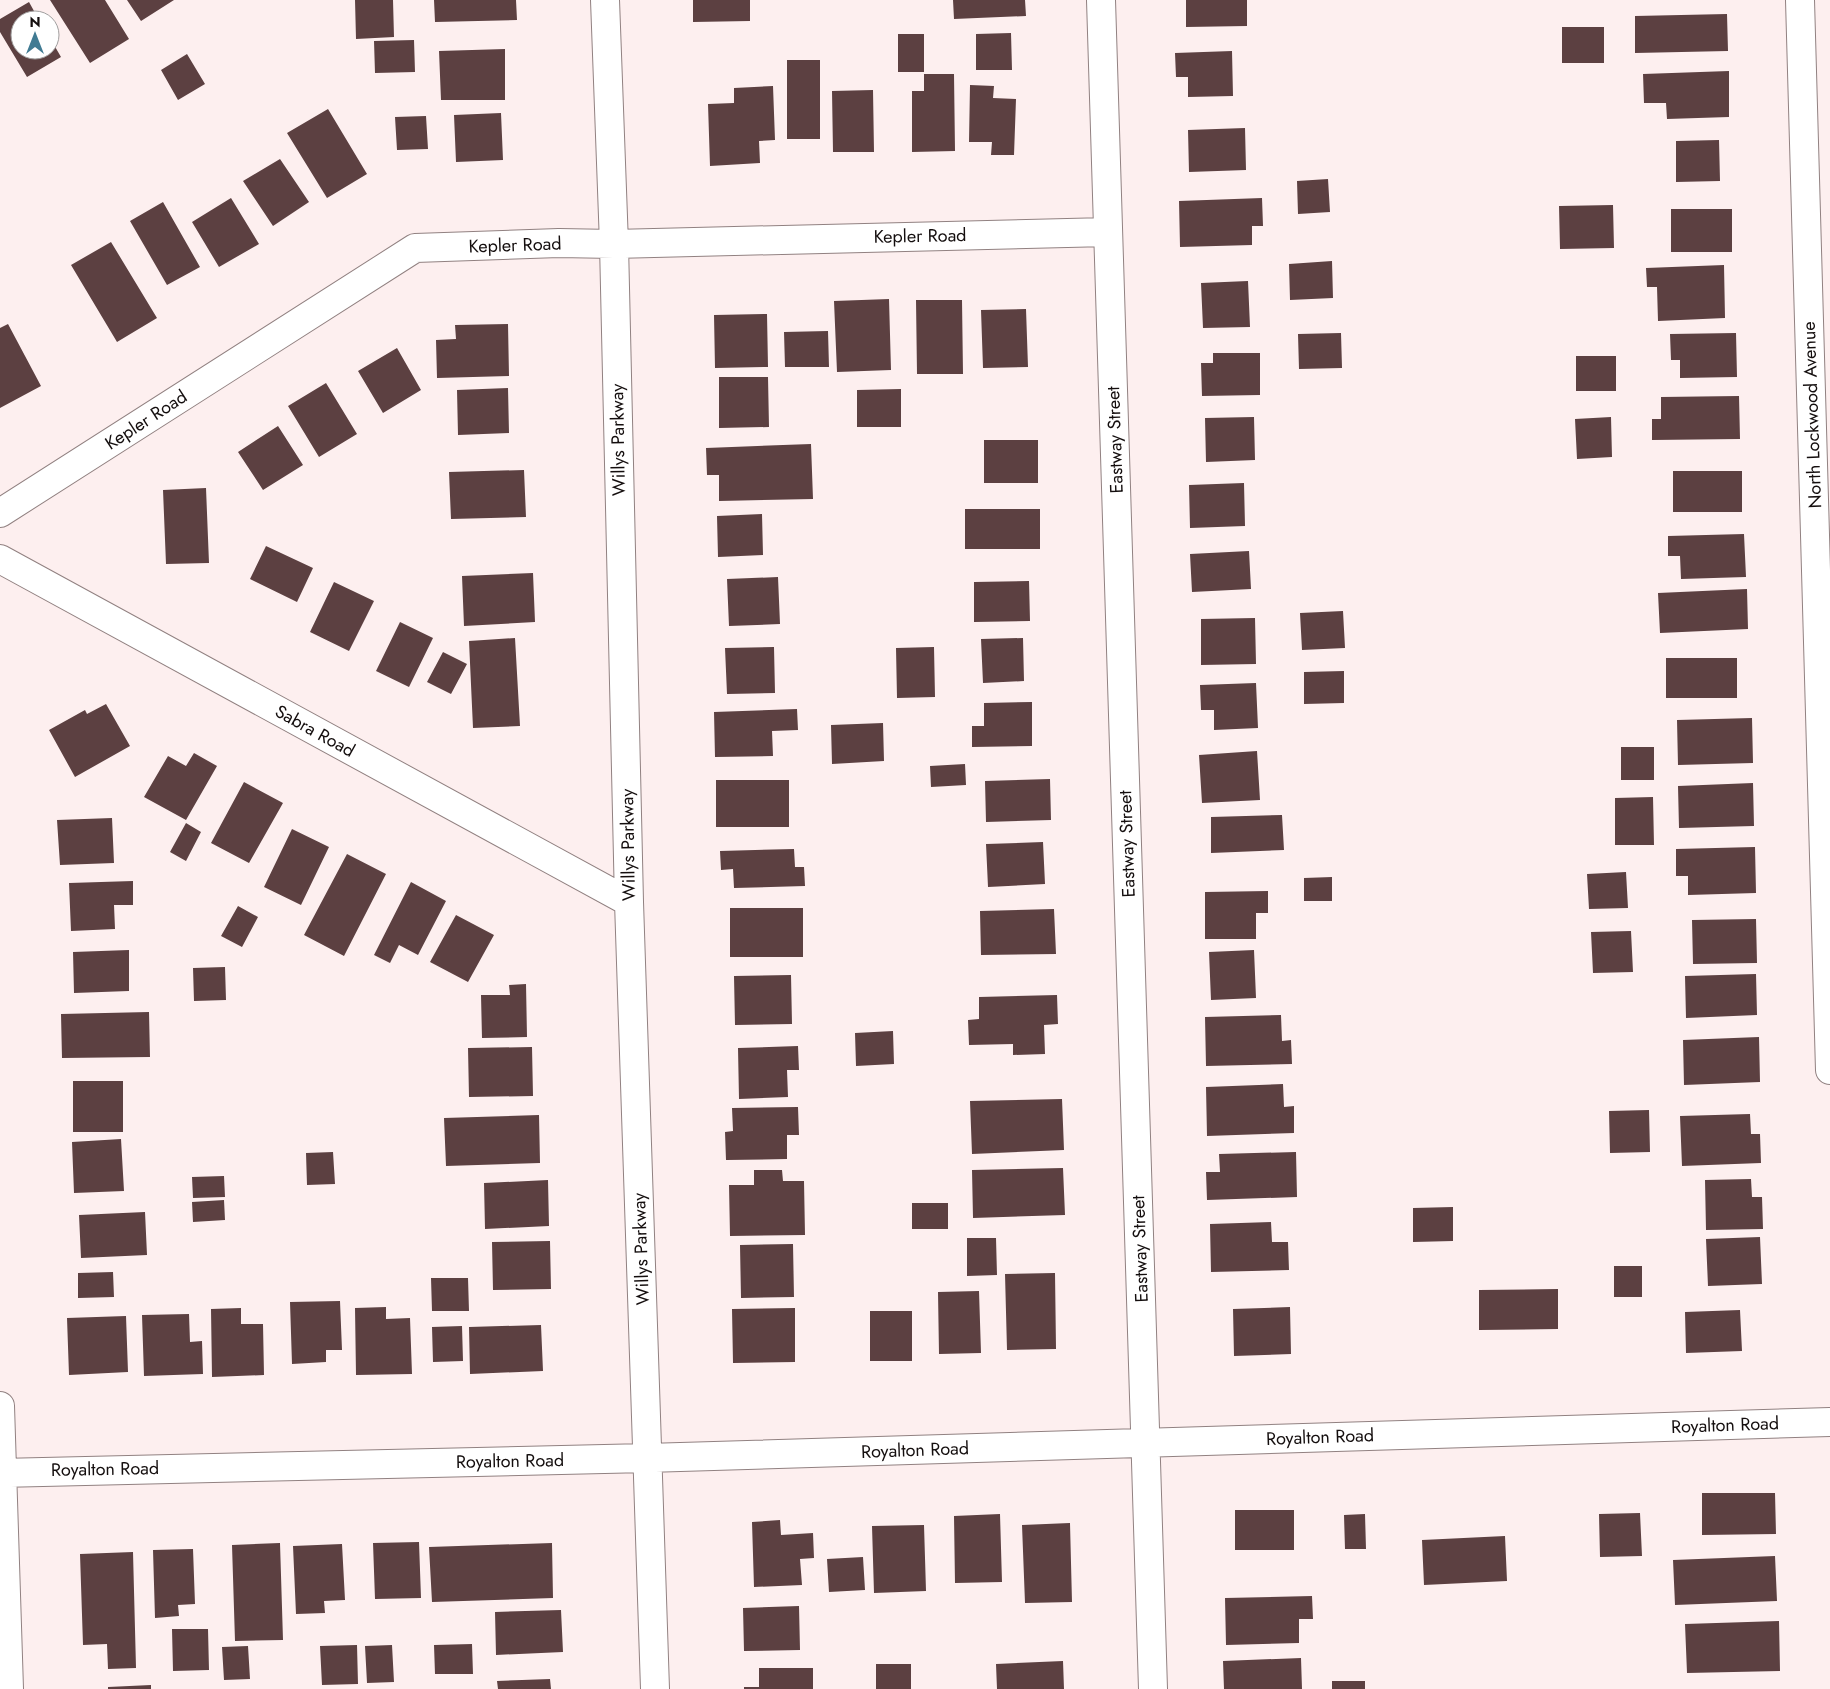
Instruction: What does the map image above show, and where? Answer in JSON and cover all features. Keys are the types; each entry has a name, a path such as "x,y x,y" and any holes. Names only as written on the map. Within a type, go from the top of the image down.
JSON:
{"street":[{"name":"Willys Parkway","path":"605,0 614,244 629,902 655,1689"},
{"name":"Eastway Street","path":"1101,0 1153,1689"},
{"name":"North Lockwood Avenue","path":"1800,0 1823,525 1830,1070"},
{"name":"Kepler Road","path":"0,513 415,248 559,243 614,244 1108,232"},
{"name":"Sabra Road","path":"0,559 629,902"},
{"path":"0,1406 9,1689"},
{"name":"Royalton Road","path":"1,1473 648,1458 1830,1422"}],"building":[{"path":"50,0 105,0 129,39 90,63 60,16 60,10 56,10"},
{"path":"127,0 174,0 141,21"},
{"path":"355,0 393,0 394,37 356,39"},
{"path":"434,0 516,0 517,20 435,22"},
{"path":"693,0 750,0 750,21 693,22"},
{"path":"953,0 1025,0 1026,16 954,19"},
{"path":"1186,0 1247,0 1247,26 1186,27"},
{"path":"29,2 33,10 15,10"},
{"path":"10,13 10,49 0,32 0,19"},
{"path":"1727,14 1728,51 1635,53 1635,16"},
{"path":"1562,27 1604,27 1604,63 1562,63"},
{"path":"1011,33 1012,70 976,70 976,34"},
{"path":"898,34 924,34 924,72 898,72"},
{"path":"414,40 415,72 375,73 374,41"},
{"path":"505,49 505,100 441,100 439,51"},
{"path":"1232,51 1233,96 1188,97 1188,77 1176,77 1175,53"},
{"path":"187,54 205,84 178,100 161,70"},
{"path":"17,60 56,60 27,77"},
{"path":"787,60 820,60 820,139 787,139"},
{"path":"1729,71 1729,117 1667,119 1666,103 1644,103 1643,74"},
{"path":"924,74 954,74 955,151 912,152 912,91 924,91"},
{"path":"970,85 994,86 993,98 1016,99 1014,155 991,155 992,142 969,142"},
{"path":"773,86 775,140 759,141 760,163 710,166 708,104 734,103 734,88"},
{"path":"873,90 874,152 833,152 832,91"},
{"path":"328,109 367,174 327,198 287,133"},
{"path":"501,113 503,160 456,162 454,115"},
{"path":"426,116 428,149 397,150 395,117"},
{"path":"1245,128 1246,170 1189,172 1188,130"},
{"path":"1719,140 1720,181 1676,182 1676,141"},
{"path":"280,159 309,202 273,226 243,181"},
{"path":"1328,179 1330,212 1298,214 1297,181"},
{"path":"231,198 259,244 219,267 192,222"},
{"path":"1262,198 1263,226 1252,226 1252,245 1180,247 1179,201"},
{"path":"163,202 200,267 167,285 130,221"},
{"path":"1613,205 1614,248 1560,249 1559,206"},
{"path":"1671,209 1732,209 1732,252 1671,252"},
{"path":"111,242 157,318 117,342 71,265"},
{"path":"1332,261 1333,298 1290,300 1289,264"},
{"path":"1724,265 1725,318 1658,321 1657,287 1647,287 1646,268"},
{"path":"1248,281 1250,327 1203,328 1201,283"},
{"path":"889,299 891,370 837,372 834,301"},
{"path":"916,300 962,300 963,374 917,374"},
{"path":"1026,309 1028,367 983,368 981,310"},
{"path":"767,314 768,367 715,368 714,315"},
{"path":"8,324 41,386 0,408 0,328"},
{"path":"508,324 509,376 437,378 436,340 456,339 455,325"},
{"path":"828,331 829,367 785,367 784,332"},
{"path":"1341,333 1342,368 1299,369 1298,334"},
{"path":"1736,333 1737,377 1680,378 1680,360 1671,360 1670,334"},
{"path":"397,348 421,390 383,413 358,371"},
{"path":"1213,353 1260,353 1260,395 1202,396 1201,363 1213,363"},
{"path":"1576,356 1616,356 1616,391 1576,391"},
{"path":"719,377 768,377 769,427 719,428"},
{"path":"326,383 357,434 319,457 288,406"},
{"path":"508,388 509,433 458,435 457,390"},
{"path":"901,389 901,427 857,427 857,390"},
{"path":"1739,396 1740,439 1652,440 1652,419 1661,419 1661,397"},
{"path":"1254,417 1255,460 1206,462 1205,418"},
{"path":"1611,417 1612,457 1577,459 1575,419"},
{"path":"278,426 303,465 263,490 238,452"},
{"path":"984,440 1038,440 1038,483 984,483"},
{"path":"811,444 813,499 719,501 719,475 707,475 706,448"},
{"path":"524,470 526,517 451,519 449,472"},
{"path":"1673,471 1742,471 1742,512 1673,512"},
{"path":"1244,483 1245,526 1190,528 1189,485"},
{"path":"206,488 209,563 166,564 163,490"},
{"path":"965,509 1040,509 1040,549 965,549"},
{"path":"762,514 763,555 718,557 717,516"},
{"path":"1744,534 1746,577 1681,579 1680,556 1668,556 1668,536"},
{"path":"266,546 313,568 297,602 250,579"},
{"path":"1249,551 1251,589 1192,592 1190,554"},
{"path":"533,573 535,622 464,626 462,576"},
{"path":"778,577 780,624 729,626 727,579"},
{"path":"1029,581 1030,621 974,622 974,582"},
{"path":"334,582 374,601 349,651 310,632"},
{"path":"1747,589 1748,629 1660,633 1658,593"},
{"path":"1343,611 1345,648 1302,650 1300,613"},
{"path":"1255,618 1256,664 1201,665 1201,619"},
{"path":"400,622 433,638 409,687 376,671"},
{"path":"515,638 520,726 473,728 469,641"},
{"path":"1023,638 1024,681 983,683 981,639"},
{"path":"774,647 775,693 727,694 725,648"},
{"path":"934,647 935,697 897,698 896,648"},
{"path":"443,652 467,664 451,694 427,682"},
{"path":"1666,658 1737,658 1737,698 1666,698"},
{"path":"1344,671 1344,703 1304,704 1304,672"},
{"path":"1256,683 1258,728 1214,730 1214,710 1201,710 1200,685"},
{"path":"1032,702 1032,746 972,747 972,726 984,726 984,703"},
{"path":"106,704 130,746 75,777 49,730 85,710 87,714"},
{"path":"797,709 798,730 772,731 773,756 715,757 714,712"},
{"path":"1752,718 1753,763 1678,765 1677,720"},
{"path":"883,723 884,761 832,764 831,725"},
{"path":"1621,747 1654,747 1654,780 1621,780"},
{"path":"1257,751 1260,800 1202,803 1199,755"},
{"path":"194,753 217,766 186,820 144,797 168,756 186,766"},
{"path":"965,764 966,785 931,787 930,766"},
{"path":"1050,779 1051,820 986,822 985,781"},
{"path":"716,780 789,780 789,827 716,827"},
{"path":"244,782 283,803 249,863 211,843"},
{"path":"1753,783 1754,826 1679,828 1678,786"},
{"path":"1653,797 1654,845 1615,845 1615,798"},
{"path":"1282,815 1284,850 1211,853 1211,817"},
{"path":"112,818 114,863 60,865 57,820"},
{"path":"186,823 201,832 186,861 170,852"},
{"path":"292,829 329,847 301,905 264,887"},
{"path":"1043,842 1045,884 988,887 986,844"},
{"path":"1755,847 1756,893 1688,895 1688,876 1676,876 1676,849"},
{"path":"794,849 795,867 804,867 805,886 734,888 733,869 721,870 720,851"},
{"path":"347,854 386,874 344,956 304,935"},
{"path":"1626,872 1628,908 1589,909 1587,874"},
{"path":"1332,877 1332,901 1304,901 1304,878"},
{"path":"133,881 133,905 114,905 115,929 71,931 69,883"},
{"path":"411,882 446,901 418,955 399,945 390,963 374,955"},
{"path":"1268,891 1268,913 1256,913 1256,939 1205,939 1205,892"},
{"path":"238,906 258,917 242,947 221,936"},
{"path":"730,908 803,908 803,957 730,957"},
{"path":"1054,909 1056,954 981,955 980,911"},
{"path":"456,915 494,935 468,982 430,962"},
{"path":"1756,919 1757,963 1693,964 1692,920"},
{"path":"1631,931 1633,972 1593,973 1591,932"},
{"path":"129,950 129,991 74,993 73,952"},
{"path":"1254,950 1256,998 1211,1000 1209,952"},
{"path":"225,967 226,1000 194,1001 193,968"},
{"path":"1756,974 1757,1015 1686,1018 1685,976"},
{"path":"791,975 792,1024 735,1025 734,976"},
{"path":"526,984 527,1037 482,1038 481,995 510,995 509,985"},
{"path":"1057,995 1058,1024 1044,1025 1045,1054 1013,1055 1013,1044 969,1045 968,1020 979,1019 979,997"},
{"path":"149,1012 150,1057 62,1058 61,1014"},
{"path":"1281,1015 1282,1041 1291,1040 1292,1064 1206,1066 1205,1017"},
{"path":"893,1031 894,1064 856,1066 855,1033"},
{"path":"1759,1037 1760,1082 1684,1085 1683,1040"},
{"path":"798,1046 799,1070 787,1070 788,1097 739,1099 738,1048"},
{"path":"532,1047 533,1096 469,1097 468,1048"},
{"path":"73,1081 123,1081 123,1132 73,1132"},
{"path":"1283,1084 1284,1107 1294,1106 1294,1133 1207,1136 1206,1087"},
{"path":"1062,1099 1064,1150 972,1154 970,1101"},
{"path":"798,1107 799,1135 787,1135 787,1159 726,1160 725,1132 733,1131 732,1108"},
{"path":"1649,1110 1650,1152 1610,1153 1609,1111"},
{"path":"1750,1114 1751,1134 1760,1134 1761,1163 1682,1166 1680,1116"},
{"path":"539,1115 540,1163 446,1166 444,1118"},
{"path":"121,1139 124,1191 74,1193 72,1142"},
{"path":"333,1152 335,1184 307,1185 306,1153"},
{"path":"1296,1152 1297,1197 1207,1200 1206,1172 1220,1172 1219,1154"},
{"path":"1063,1168 1065,1215 973,1218 972,1170"},
{"path":"754,1170 782,1170 783,1181 804,1181 805,1235 730,1236 729,1185 754,1185"},
{"path":"224,1176 225,1197 193,1198 192,1177"},
{"path":"1751,1179 1752,1197 1762,1197 1763,1229 1706,1230 1705,1180"},
{"path":"548,1180 549,1226 485,1229 484,1183"},
{"path":"224,1200 225,1220 193,1222 192,1202"},
{"path":"912,1203 948,1203 948,1229 912,1229"},
{"path":"1453,1207 1453,1241 1413,1242 1413,1208"},
{"path":"145,1212 147,1255 81,1258 79,1215"},
{"path":"1271,1222 1272,1242 1288,1242 1289,1270 1211,1272 1210,1224"},
{"path":"1760,1237 1762,1284 1708,1286 1706,1239"},
{"path":"967,1238 996,1238 997,1275 967,1276"},
{"path":"550,1241 551,1289 493,1290 492,1242"},
{"path":"793,1244 794,1297 741,1298 740,1245"},
{"path":"1614,1266 1642,1266 1642,1297 1614,1297"},
{"path":"113,1272 114,1297 78,1298 78,1273"},
{"path":"1055,1273 1056,1349 1007,1350 1005,1274"},
{"path":"431,1278 468,1278 469,1311 432,1311"},
{"path":"1558,1289 1558,1329 1479,1330 1479,1290"},
{"path":"979,1291 981,1353 939,1354 938,1292"},
{"path":"340,1301 342,1350 326,1350 326,1362 292,1364 290,1302"},
{"path":"386,1307 386,1319 410,1318 412,1374 356,1375 355,1308"},
{"path":"1290,1307 1291,1354 1234,1356 1233,1309"},
{"path":"241,1308 241,1324 263,1324 264,1375 212,1377 211,1309"},
{"path":"795,1308 795,1362 733,1363 732,1309"},
{"path":"1740,1310 1742,1351 1686,1353 1685,1312"},
{"path":"870,1311 912,1311 912,1361 870,1361"},
{"path":"189,1314 190,1342 202,1341 203,1374 144,1376 142,1315"},
{"path":"126,1316 128,1372 69,1375 67,1318"},
{"path":"541,1325 543,1371 470,1374 469,1327"},
{"path":"462,1326 463,1361 433,1362 432,1327"},
{"path":"1702,1493 1775,1493 1776,1534 1702,1535"},
{"path":"1235,1510 1294,1510 1294,1550 1235,1550"},
{"path":"1640,1513 1642,1556 1600,1557 1599,1514"},
{"path":"1000,1514 1002,1582 955,1583 954,1516"},
{"path":"1365,1514 1366,1549 1345,1549 1344,1515"},
{"path":"780,1520 781,1535 813,1533 814,1558 800,1559 802,1585 754,1587 752,1522"},
{"path":"1070,1523 1072,1602 1025,1603 1022,1525"},
{"path":"924,1525 926,1591 874,1593 872,1526"},
{"path":"1505,1536 1507,1581 1424,1585 1422,1540"},
{"path":"419,1542 421,1598 375,1599 373,1543"},
{"path":"280,1543 283,1640 235,1641 232,1545"},
{"path":"552,1543 553,1598 432,1602 429,1547"},
{"path":"342,1544 345,1600 324,1601 325,1613 296,1614 293,1546"},
{"path":"193,1549 195,1604 178,1605 179,1616 155,1618 153,1550"},
{"path":"133,1552 136,1668 108,1669 107,1644 83,1645 80,1554"},
{"path":"1775,1556 1777,1601 1675,1605 1673,1560"},
{"path":"863,1557 865,1590 829,1592 827,1559"},
{"path":"1312,1596 1313,1619 1299,1619 1299,1643 1226,1645 1225,1598"},
{"path":"799,1606 800,1650 744,1651 743,1608"},
{"path":"561,1610 563,1652 496,1655 495,1612"},
{"path":"1779,1621 1780,1671 1687,1673 1685,1624"},
{"path":"172,1629 208,1629 209,1670 173,1671"},
{"path":"472,1644 473,1674 435,1674 434,1645"},
{"path":"357,1645 358,1684 322,1685 320,1646"},
{"path":"392,1645 394,1682 367,1683 365,1646"},
{"path":"248,1646 250,1679 224,1680 222,1647"},
{"path":"1301,1658 1302,1689 1224,1689 1223,1661"},
{"path":"1063,1661 1064,1689 997,1689 996,1664"},
{"path":"876,1664 911,1664 911,1689 876,1689"},
{"path":"759,1668 813,1668 813,1689 744,1689 744,1687 759,1687"},
{"path":"550,1679 551,1689 498,1689 497,1681"},
{"path":"1332,1681 1365,1681 1365,1689 1332,1689"},
{"path":"151,1685 151,1689 108,1689 108,1687"}]}
